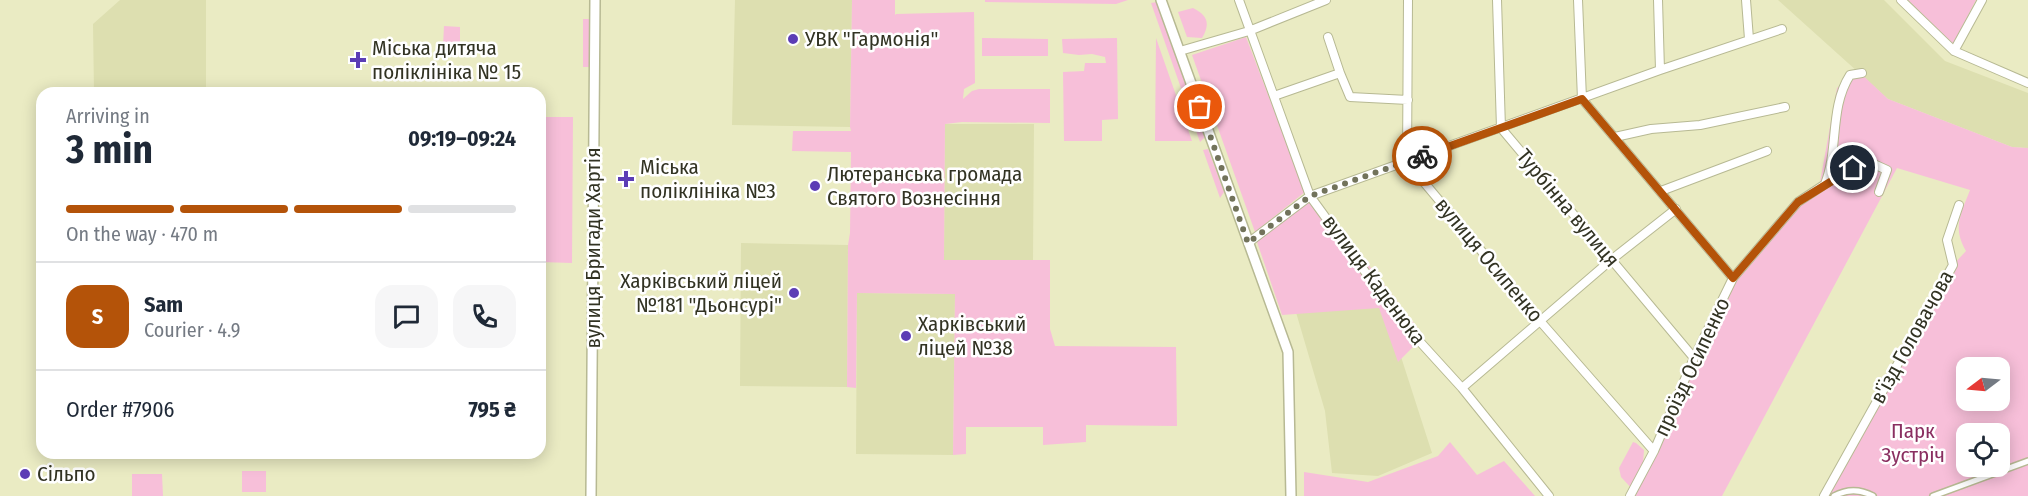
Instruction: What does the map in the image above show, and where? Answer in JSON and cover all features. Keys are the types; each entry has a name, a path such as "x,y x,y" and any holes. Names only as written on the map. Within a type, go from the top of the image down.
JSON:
{"street":[{"name":"вулиця Бригади Хартія","path":"591,496 595,0"},
{"path":"1161,0 1288,352 1291,496"},
{"name":"вулиця Каденюка","path":"1239,0 1310,196 1401,321 1462,388 1549,496"},
{"path":"1180,51 1249,31 1326,0"},
{"path":"1407,162 1408,0"},
{"name":"Турбінна вулиця","path":"1497,0 1501,128 1694,358"},
{"path":"1578,0 1582,99 1733,278"},
{"path":"1658,0 1660,70"},
{"path":"1746,0 1749,39"},
{"path":"1901,0 1954,51 2028,83"},
{"path":"1954,51 1982,0"},
{"path":"1248,243 1310,196 1660,70 1782,29"},
{"path":"1328,37 1350,97 1408,100"},
{"path":"1274,96 1340,73"},
{"path":"1825,185 1829,173 1842,86 1850,75 1862,73"},
{"path":"1615,137 1651,129 1700,124 1785,107"},
{"path":"1661,191 1767,152"},
{"name":"проїзд Осипенко","path":"1630,496 1654,451 1694,358 1733,278 1798,202 1839,175 1867,161 1887,170 1879,192"},
{"name":"вулиця Осипенко","path":"1407,162 1540,321 1654,451"},
{"name":"в'їзд Головачова","path":"1824,496 1953,265 1947,240 1959,205"},
{"path":"1462,388 1611,261 1676,209"},
{"path":"1933,496 2028,462"},
{"path":"1834,496 1851,490 1873,496"}],"shaded area":[{"path":"120,0 206,0 206,87 94,87 93,24"},
{"name":"УВК \"Гармонія\"","path":"735,0 852,0 850,127 732,125"},
{"path":"1778,0 1884,0 1945,61 2028,93 2028,148 2012,147 1888,99"},
{"path":"945,124 1034,124 1033,261 944,260"},
{"name":"Харківський ліцей №181 \"Дьонсурі\"","path":"741,243 848,245 847,387 740,386"},
{"name":"Харківський ліцей №38","path":"857,293 955,294 953,455 856,454"},
{"path":"1384,304 1432,453 1378,476 1332,473 1325,411 1295,309"}],"green space":[{"path":"852,0 895,0 895,15 974,12 975,83 964,89 963,99 972,91 979,89 1050,89 1050,123 962,122 945,124 944,260 1050,260 1050,329 1055,346 1176,347 1177,426 1086,425 1086,442 1043,445 1043,427 966,427 966,454 953,455 955,294 857,293 856,388 847,387 851,152 792,151 793,131 851,131"},
{"path":"985,0 1128,0 1116,4 985,2"},
{"path":"1908,0 1976,0 1953,44"},
{"path":"1157,2 1205,137 1200,142 1151,3"},
{"path":"1193,8 1206,20 1207,24 1202,38 1187,37 1178,12"},
{"path":"583,19 592,19 592,67 583,67"},
{"path":"444,26 460,27 460,47 443,46"},
{"path":"1246,37 1305,192 1255,232 1192,55"},
{"path":"982,38 1048,39 1048,56 982,56"},
{"path":"1117,38 1118,119 1102,120 1102,141 1064,141 1063,72 1084,71 1085,63 1106,63 1105,57 1063,53 1062,39"},
{"path":"1156,38 1192,141 1155,141"},
{"name":"Парк Зустріч","path":"1857,70 1888,99 2012,147 2028,148 2028,496 1824,496 1953,265 1966,251 1959,235 1959,221 1970,190 1897,168 1722,496 1632,496 1634,491 1621,477 1619,468 1633,442 1644,450 1643,463 1660,439 1735,283 1820,182 1837,88"},
{"path":"546,117 573,117 572,263 546,262"},
{"path":"1208,149 1224,192 1220,198 1203,150"},
{"path":"1318,200 1424,336 1398,362 1379,308 1282,315 1257,242 1305,203"},
{"path":"1450,442 1477,475 1504,461 1535,496 1304,496 1304,472 1368,482 1438,456"},
{"path":"242,471 266,471 266,492 242,492"},
{"path":"132,474 162,474 163,496 132,496"}],"way so far":[{"path":"1200,107 1248,243 1310,196 1422,156"}],"place":[{"name":"УВК \"Гармонія\"","path":"793,39"},
{"name":"Міська дитяча поліклініка № 15","path":"358,60"},
{"name":"Міська поліклініка №3","path":"626,179"},
{"name":"Лютеранська громада Святого Вознесіння","path":"815,186"},
{"name":"Харківський ліцей №181 \"Дьонсурі\"","path":"794,293"},
{"name":"Харківський ліцей №38","path":"906,336"},
{"name":"Сільпо","path":"25,474"}],"route":[{"path":"1422,156 1582,99 1733,278 1798,202 1853,168"}]}
